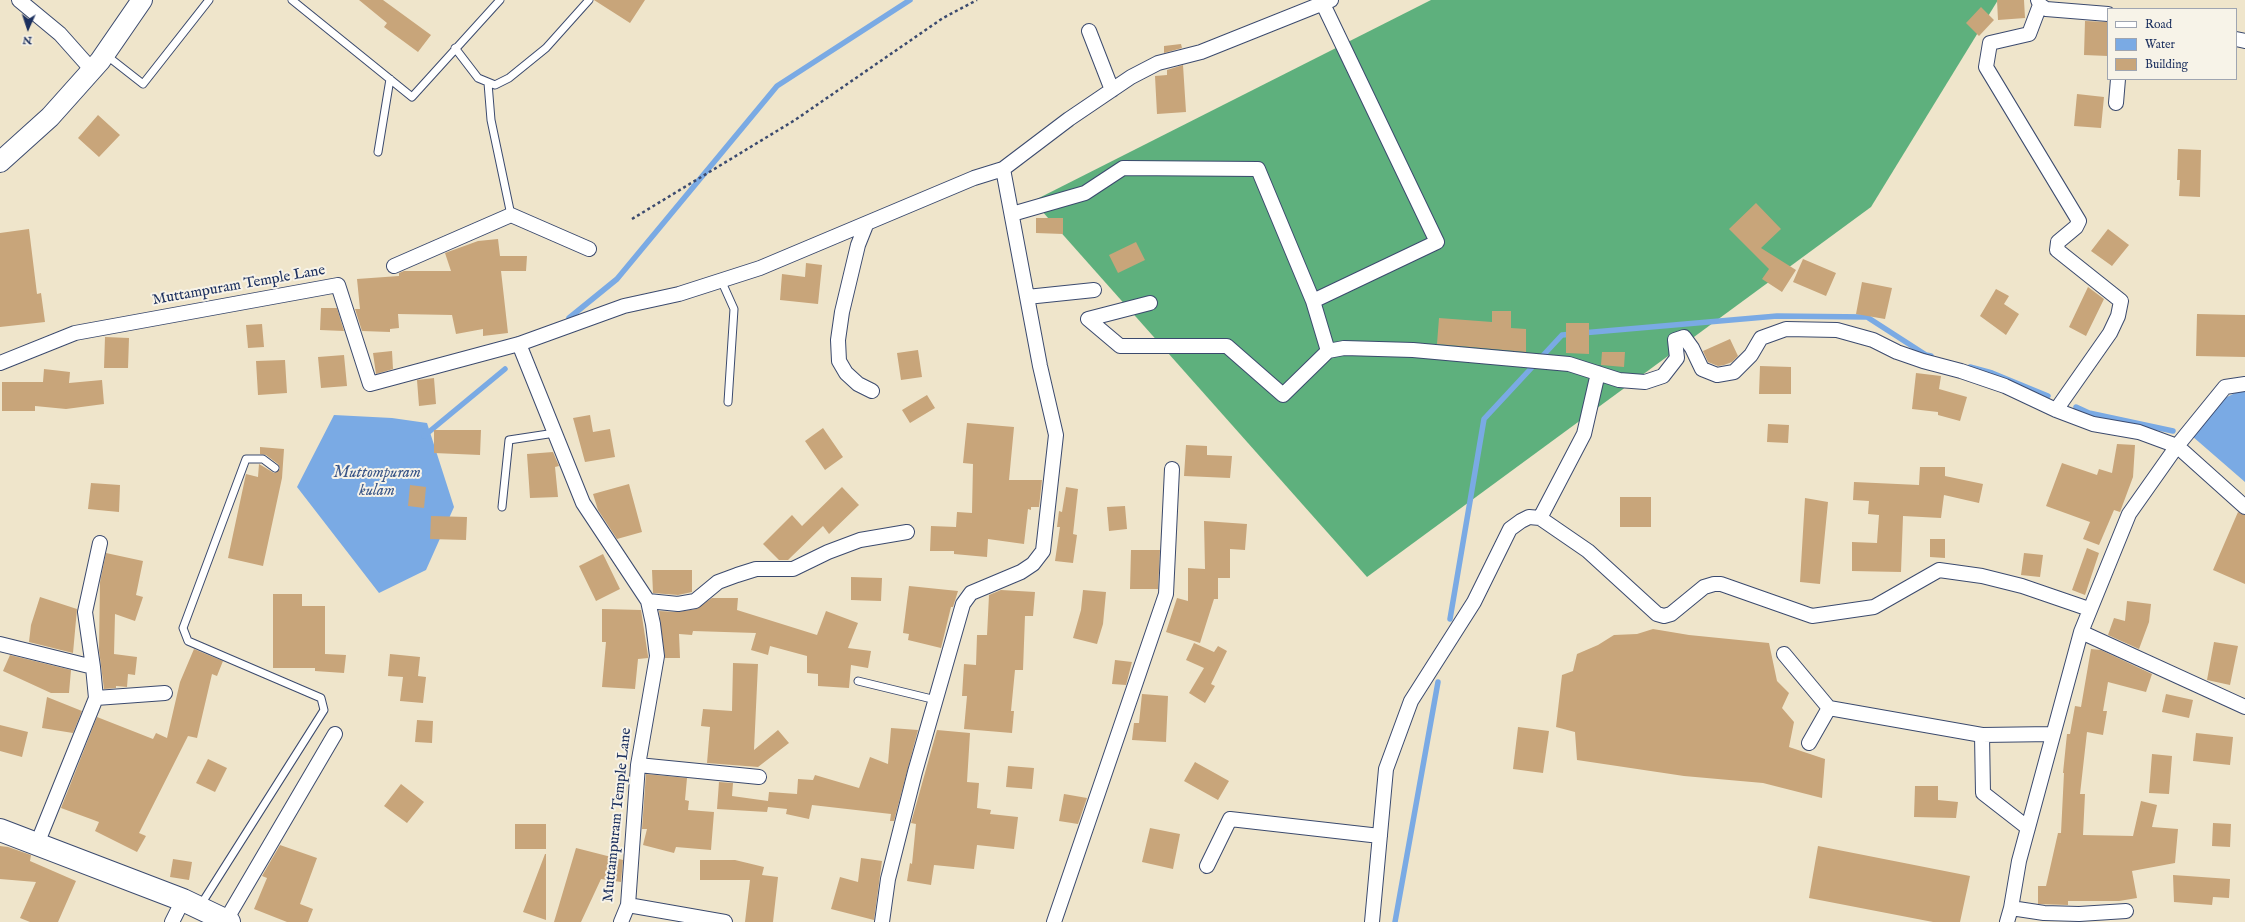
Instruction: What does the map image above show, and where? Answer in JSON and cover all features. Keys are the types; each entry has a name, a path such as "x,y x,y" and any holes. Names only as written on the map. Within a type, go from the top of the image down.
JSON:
{"main road":[{"path":"0,162 50,116 92,70 142,0"},
{"path":"0,830 191,904 228,921"}],"street":[{"path":"19,0 60,34 92,70"},
{"path":"2056,410 2110,333 2118,316 2121,301 2057,250 2058,242 2076,227 2079,221 1986,67 1990,43 2029,34 2039,2 2046,9 2107,14"},
{"path":"519,344 624,306 679,294 767,265 866,225 974,178 1003,169 1069,119 1112,90 1158,63 1201,52 1320,3 1437,242 1313,301"},
{"path":"1089,31 1112,90"},
{"path":"2116,103 2118,80"},
{"path":"1012,214 1085,193 1123,168 1258,169 1313,301 1328,351"},
{"path":"882,922 892,864 915,772 963,604 972,593 1022,572 1033,564 1043,551 1056,435 1040,366 1003,169"},
{"path":"394,266 511,215 589,249"},
{"path":"866,225 858,245 842,312 839,361 846,373 858,384 872,391"},
{"name":"Muttampuram Temple Lane","path":"0,363 75,333 338,285 370,384 519,344 583,503 648,601 657,656 638,765 628,905 621,922"},
{"path":"1027,297 1094,290"},
{"path":"1150,303 1088,319 1120,346 1227,346 1283,395 1328,351 1344,348 1413,350 1569,364 1619,380 1645,382 1663,376 1677,358 1675,340 1684,337 1692,348 1702,369 1717,375 1734,372 1752,355 1761,338 1786,329 1836,330 1873,340 1897,352 1923,361 1961,371 2004,386 2056,410 2093,424 2139,432 2177,446 2245,507"},
{"path":"1540,518 1584,434 1598,373"},
{"path":"2007,922 2011,908 2019,861 2081,632 2089,609 2130,514 2177,446 2225,388 2245,384"},
{"path":"1054,922 1166,594 1172,469"},
{"path":"1372,922 1386,769 1411,701 1474,602 1510,529 1530,517 1540,518 1588,551 1657,614 1664,616 1671,614 1704,587 1714,584 1721,584 1812,616 1874,607 1939,570 1982,576 2022,586 2089,609"},
{"path":"648,601 678,604 695,601 718,582 737,575 756,569 793,569 828,552 860,540 907,532"},
{"path":"37,844 96,698 85,612 100,543"},
{"path":"2081,632 2245,707"},
{"path":"0,644 93,666"},
{"path":"1784,654 1829,708 1982,735 2053,734"},
{"path":"96,698 164,693"},
{"path":"1809,743 1829,708"},
{"path":"228,921 335,734"},
{"path":"1982,735 1983,793 2028,828"},
{"path":"638,765 759,777"},
{"path":"1207,866 1230,819 1380,836"},
{"path":"172,922 191,904"},
{"path":"628,905 725,922"},
{"path":"2011,908 2044,914 2079,914 2126,911"}],"lane":[{"path":"104,54 143,84 210,0"},
{"path":"292,0 412,97 500,0"},
{"path":"455,48 478,78 495,85 509,78 546,48 589,0"},
{"path":"378,152 390,79"},
{"path":"488,83 491,120 511,215"},
{"path":"721,280 734,309 728,402"},
{"path":"502,507 509,440 555,433"},
{"path":"191,904 324,710 321,698 188,641 183,628 246,458 263,459 275,468"},
{"path":"858,681 936,700"}],"path":[{"path":"632,219 795,120 943,18 977,0"}],"green space":[{"path":"1431,0 1998,0 1871,207 1367,577 1033,201"}],"water":[{"path":"2245,388 2245,482 2192,436 2203,409"},
{"name":"Muttompuram kulam","path":"334,415 392,418 427,423 454,507 426,570 379,593 297,487"}],"building":[{"path":"359,0 383,0 431,35 418,52 384,27 387,23"},
{"path":"594,0 645,0 630,23"},
{"path":"1997,0 2024,0 2025,18 1998,20"},
{"path":"1981,7 1994,20 1979,36 1966,23"},
{"path":"2085,21 2107,22 2107,56 2084,55"},
{"path":"1181,44 1182,48 1164,53 1164,46"},
{"path":"1183,65 1186,112 1157,114 1155,76 1167,75 1167,70"},
{"path":"2077,94 2104,97 2101,128 2074,126"},
{"path":"98,115 120,135 99,157 78,138"},
{"path":"2178,149 2201,150 2200,197 2179,196 2180,180 2177,180"},
{"path":"1756,203 1781,229 1761,248 1796,270 1782,292 1762,279 1769,269 1729,229"},
{"path":"1036,218 1063,218 1063,234 1036,233"},
{"path":"29,229 37,294 41,293 45,322 0,327 0,233"},
{"path":"2108,229 2129,245 2112,266 2091,251"},
{"path":"498,239 500,256 527,256 526,271 501,271 508,333 483,336 483,329 456,334 452,315 398,314 399,328 390,329 390,332 362,331 355,309 360,309 357,279 399,276 399,273 404,271 451,271 445,253 478,241"},
{"path":"1136,242 1145,260 1118,273 1109,255"},
{"path":"1803,259 1836,273 1826,296 1793,282"},
{"path":"806,263 822,265 818,304 780,300 782,274 805,277"},
{"path":"1862,282 1892,288 1885,319 1856,314"},
{"path":"2088,287 2104,299 2086,336 2069,327"},
{"path":"1996,289 2009,296 2004,304 2019,314 2006,335 1980,316"},
{"path":"321,308 337,308 344,331 320,330"},
{"path":"1492,311 1511,311 1511,328 1526,329 1526,352 1437,344 1439,318 1492,322"},
{"path":"2197,314 2245,315 2245,357 2196,356"},
{"path":"1566,323 1589,323 1589,354 1566,353"},
{"path":"262,324 264,347 248,348 246,325"},
{"path":"105,337 129,338 128,368 104,368"},
{"path":"1730,339 1738,356 1732,362 1724,365 1718,366 1708,362 1703,351"},
{"path":"918,350 922,377 901,380 897,353"},
{"path":"392,351 393,369 376,374 373,353"},
{"path":"1602,352 1625,352 1624,367 1601,365"},
{"path":"344,355 347,386 321,388 318,357"},
{"path":"285,360 287,393 258,395 256,361"},
{"path":"1760,366 1791,367 1791,394 1759,394"},
{"path":"44,369 70,372 69,383 102,380 104,404 66,409 35,406 35,411 2,411 2,382 43,382"},
{"path":"1916,373 1941,376 1939,389 1967,397 1960,421 1938,415 1938,412 1912,409"},
{"path":"434,378 436,404 419,406 417,380"},
{"path":"927,395 935,408 910,423 902,410"},
{"path":"590,415 593,432 610,429 615,457 585,462 573,418"},
{"path":"967,423 1014,427 1009,480 1042,480 1039,507 1031,507 1031,510 1028,509 1024,544 988,539 987,557 954,554 954,551 930,551 931,526 956,527 957,512 972,513 973,464 963,463"},
{"path":"1768,424 1789,425 1788,443 1767,442"},
{"path":"823,428 843,457 825,470 805,441"},
{"path":"434,430 481,430 480,455 434,453"},
{"path":"2117,444 2135,445 2133,477 2120,512 2114,510 2099,545 2083,539 2090,522 2046,506 2062,463 2097,475 2099,469 2112,473"},
{"path":"1186,445 1207,446 1207,455 1232,456 1230,478 1184,476"},
{"path":"260,447 284,449 282,478 263,566 228,558 246,474 258,477 259,464 274,473 280,469 278,464 266,455 260,454"},
{"path":"553,452 559,466 555,467 558,497 530,498 527,454"},
{"path":"1920,467 1945,467 1945,476 1983,484 1979,503 1944,495 1941,518 1903,516 1901,572 1852,571 1852,542 1877,543 1879,515 1868,514 1869,501 1853,500 1854,482 1919,485"},
{"path":"91,483 120,485 119,512 88,509"},
{"path":"629,484 642,532 617,539 598,510 593,494"},
{"path":"410,485 426,487 424,508 408,506"},
{"path":"842,487 859,505 829,534 823,526 788,560 779,560 763,544 792,515 802,526"},
{"path":"1066,487 1078,489 1073,534 1077,535 1073,563 1055,561 1060,527 1057,527 1059,511 1062,512"},
{"path":"1620,497 1651,497 1651,527 1620,527"},
{"path":"1805,498 1828,502 1820,584 1800,582"},
{"path":"1125,506 1127,529 1109,531 1107,507"},
{"path":"2238,512 2245,515 2245,584 2213,570"},
{"path":"431,516 467,517 466,540 430,539"},
{"path":"1204,521 1247,524 1245,550 1230,549 1230,578 1218,578 1218,599 1214,599 1200,643 1166,632 1177,598 1188,601 1188,568 1205,569"},
{"path":"1930,539 1945,539 1945,558 1930,557"},
{"path":"2087,548 2099,553 2085,595 2072,590"},
{"path":"1131,550 1160,550 1158,589 1130,589"},
{"path":"106,553 143,561 136,595 143,597 135,621 115,614 114,654 137,657 135,675 128,674 127,687 116,686 116,688 104,689 99,650 100,582"},
{"path":"2024,553 2043,555 2040,577 2021,575"},
{"path":"603,554 620,589 596,601 579,566"},
{"path":"652,570 692,570 692,592 678,595 653,593"},
{"path":"851,577 882,578 881,601 851,600"},
{"path":"909,586 958,591 953,607 951,607 941,648 908,640 909,634 903,633"},
{"path":"1001,590 1035,592 1033,616 1025,616 1023,670 1015,670 1011,711 1014,711 1012,733 964,729 967,696 962,696 964,664 976,665 977,635 987,635 989,595"},
{"path":"1083,590 1106,592 1103,624 1097,644 1073,638 1081,610"},
{"path":"273,594 302,594 302,606 325,606 325,654 346,655 344,673 315,671 315,668 273,668"},
{"path":"40,597 77,609 73,653 29,642 31,625"},
{"path":"712,598 738,598 737,610 817,635 826,611 858,623 848,648 871,651 868,668 851,665 849,688 818,686 818,674 807,673 807,656 770,646 768,655 751,650 756,633 693,631 692,635 679,634 680,658 665,658 659,611 677,612 696,609"},
{"path":"2127,601 2151,604 2149,622 2139,649 2108,635 2114,618 2125,621"},
{"path":"602,609 641,610 648,658 638,659 635,689 602,687 606,642 602,642"},
{"path":"1653,629 1689,635 1769,643 1777,681 1789,693 1782,708 1794,722 1789,747 1825,759 1822,798 1763,783 1684,776 1577,760 1575,732 1556,727 1562,675 1573,671 1577,654 1598,645 1614,635 1637,634"},
{"path":"2214,642 2238,646 2230,685 2207,680"},
{"path":"1194,643 1214,652 1218,646 1227,651 1211,684 1215,686 1205,703 1189,693 1204,668 1186,660"},
{"path":"194,649 223,661 217,676 212,674 197,738 188,736 139,833 146,836 137,852 95,831 99,822 61,808 97,717 153,739 156,733 167,738 180,682"},
{"path":"2091,649 2101,650 2152,674 2146,692 2108,682 2103,711 2107,711 2103,735 2087,732 2080,794 2085,794 2083,835 2133,836 2141,801 2157,805 2152,827 2178,829 2175,863 2132,871 2137,898 2119,901 2068,901 2068,905 2038,904 2038,886 2046,886 2058,833 2061,833 2063,773 2067,734 2070,734 2075,706 2081,707"},
{"path":"390,654 420,657 418,676 426,677 423,703 400,701 403,677 388,676"},
{"path":"10,655 71,670 69,693 51,693 3,671"},
{"path":"1115,660 1132,662 1126,685 1112,684"},
{"path":"733,663 758,664 754,750 778,730 789,743 758,767 707,763 710,727 701,726 703,709 732,711"},
{"path":"1142,694 1168,696 1166,742 1132,740 1134,723 1139,723"},
{"path":"2166,694 2193,700 2189,718 2162,712"},
{"path":"47,697 82,711 73,733 42,728"},
{"path":"417,720 433,721 432,743 415,742"},
{"path":"0,725 28,732 22,757 0,751"},
{"path":"1518,727 1549,731 1543,773 1513,769"},
{"path":"891,728 918,730 894,821 890,821 891,814 812,805 809,819 786,814 787,809 768,807 767,812 717,809 719,782 733,783 732,796 768,801 769,792 797,794 798,779 813,780 815,775 859,788 870,757 888,764"},
{"path":"937,730 970,733 967,782 979,783 977,808 991,810 990,814 1018,817 1014,849 977,845 974,869 934,865 931,885 907,881 910,863 912,864 916,824 911,823"},
{"path":"2196,733 2233,737 2230,765 2193,761"},
{"path":"2152,754 2172,756 2169,794 2149,793"},
{"path":"208,759 227,768 215,792 196,783"},
{"path":"1195,762 1229,781 1218,800 1184,781"},
{"path":"1008,766 1034,768 1032,789 1006,787"},
{"path":"646,774 687,778 685,800 689,801 688,810 714,812 711,850 676,847 674,853 643,845 647,829 642,829"},
{"path":"401,784 424,802 407,823 384,806"},
{"path":"1915,786 1938,786 1938,800 1958,802 1956,818 1914,817"},
{"path":"1064,794 1087,798 1078,824 1059,821"},
{"path":"2213,823 2231,824 2230,847 2212,846"},
{"path":"515,824 546,824 546,849 515,849"},
{"path":"1150,828 1180,834 1173,869 1142,862"},
{"path":"280,845 317,858 300,904 313,909 308,922 287,922 254,909 267,878 262,876"},
{"path":"0,846 8,847 31,855 30,861 76,881 58,922 30,922 20,918 36,882 0,879"},
{"path":"1818,846 1970,876 1960,922 1933,922 1809,898"},
{"path":"576,848 623,860 621,882 601,879 581,922 554,922"},
{"path":"546,854 546,920 523,912"},
{"path":"861,858 882,861 874,920 831,909 840,877 858,882"},
{"path":"173,859 192,862 189,880 170,877"},
{"path":"700,860 735,860 764,867 762,875 778,877 773,922 745,922 750,880 700,880"},
{"path":"2173,875 2230,879 2229,898 2213,897 2212,905 2174,902"}],"waterway":[{"path":"569,318 617,279 777,86 910,0"},
{"path":"1582,333 1777,316 1867,317 1926,355 1931,356"},
{"path":"1450,619 1484,419 1562,335 1574,334"},
{"path":"1970,367 1992,373 2048,396"},
{"path":"424,436 505,369"},
{"path":"2076,407 2089,413 2173,431"},
{"path":"1395,922 1438,682"}]}
